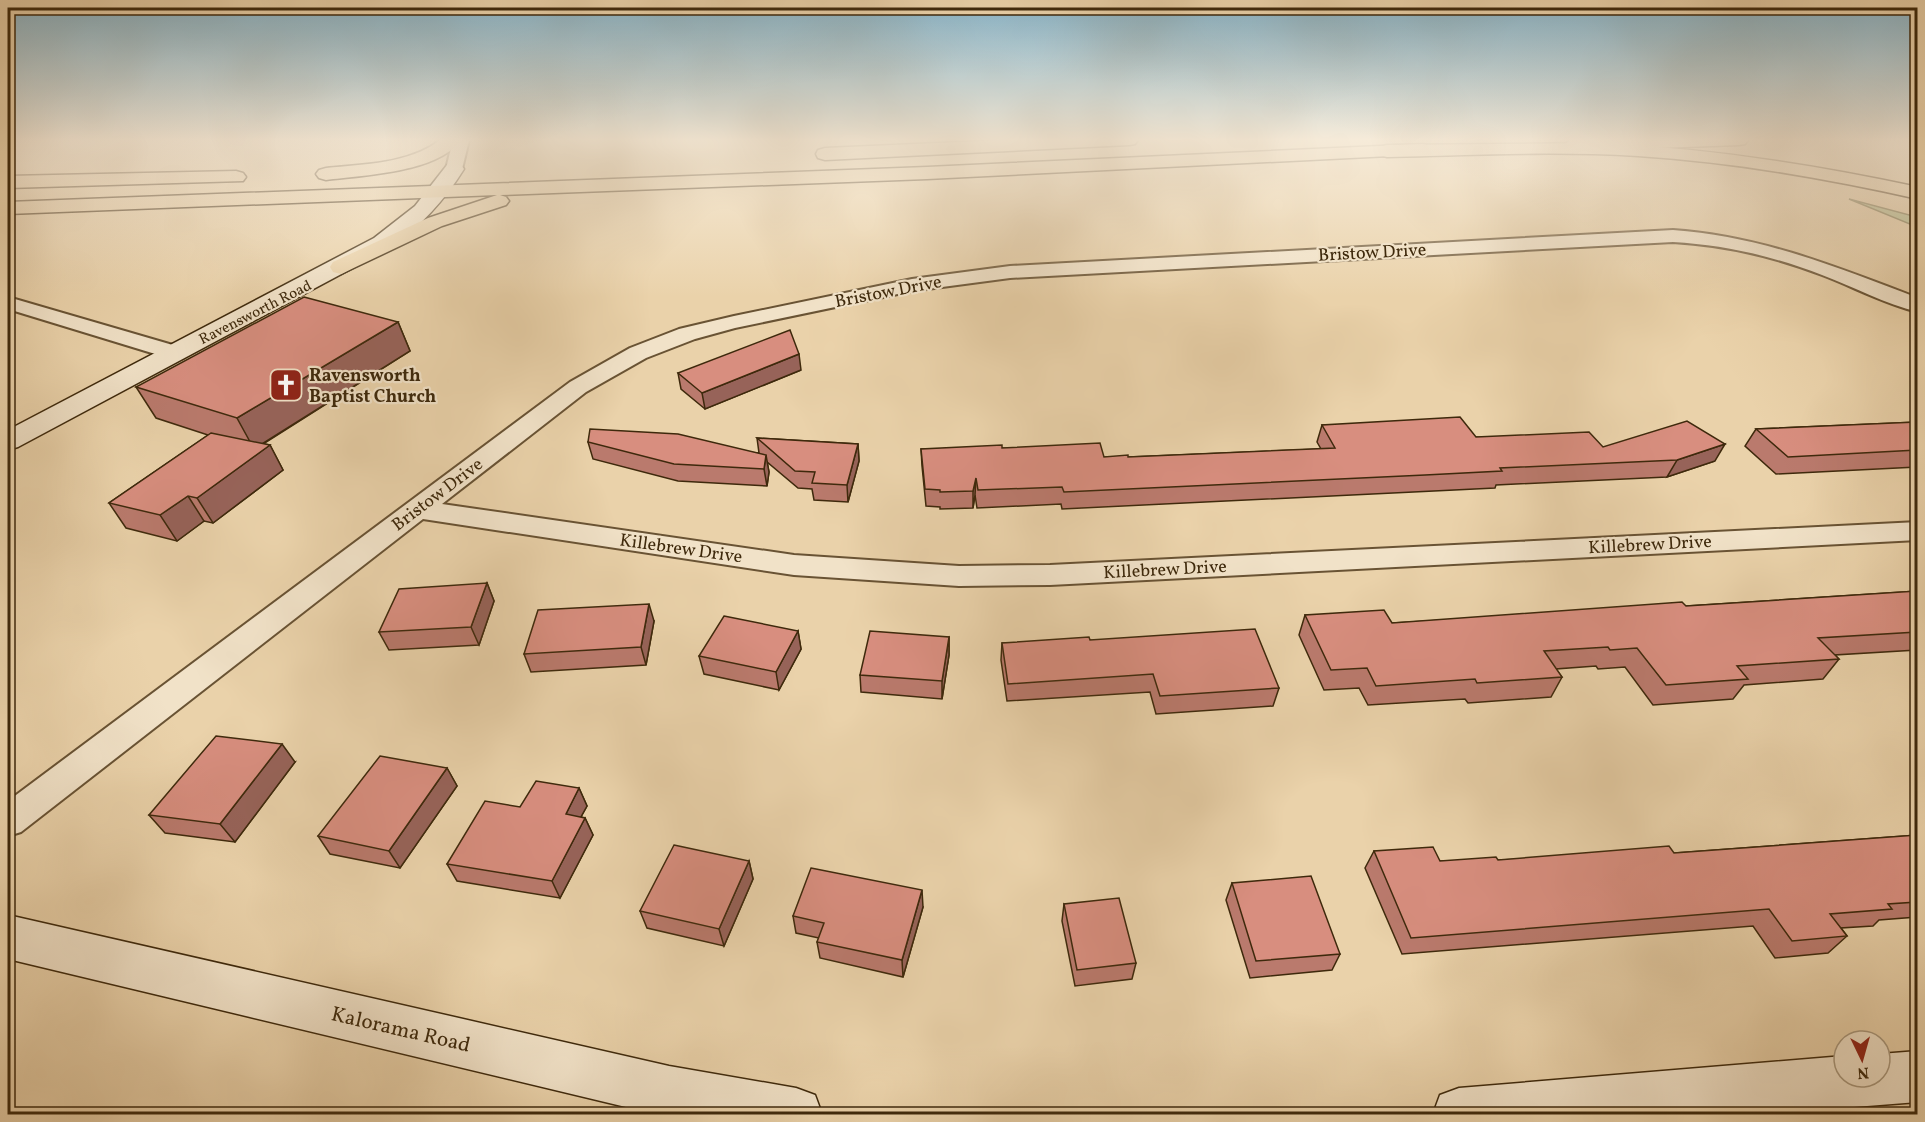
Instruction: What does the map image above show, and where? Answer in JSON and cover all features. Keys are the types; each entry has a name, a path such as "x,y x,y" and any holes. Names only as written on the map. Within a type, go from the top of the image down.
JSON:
{"main road":[{"path":"8,208 408,192"},
{"path":"341,267 435,222 505,199 552,192"},
{"path":"345,195 379,197 395,202 405,216 401,230"}],"street":[{"name":"Ravensworth Road","path":"8,441 341,267 417,218 439,192"},
{"name":"Bristow Drive","path":"8,822 578,387 623,361 664,342 734,322 961,277 1034,270 1695,236 1728,240 1774,250 1917,306"},
{"path":"8,303 175,353"},
{"name":"Killebrew Drive","path":"416,510 794,565 959,576 1050,575 1917,531"},
{"name":"Kalorama Road","path":"8,937 669,1092 796,1114"},
{"path":"1459,1114 1917,1077"}],"green space":[{"path":"1849,199 1917,217 1917,227"}],"building":[{"path":"304,297 398,322 237,418 136,387"},
{"path":"790,330 799,354 702,393 678,373"},
{"path":"1460,417 1476,437 1589,432 1603,447 1687,421 1725,444 1677,460 1500,468 1502,471 1064,492 1062,487 978,490 976,478 973,491 940,492 940,490 925,489 921,449 1100,443 1104,457 1128,455 1128,457 1335,448 1322,425"},
{"path":"1917,422 1917,450 1788,457 1756,429"},
{"path":"590,429 678,434 766,455 764,469 674,464 588,442"},
{"path":"211,433 270,445 197,498 188,496 160,515 109,503"},
{"path":"757,438 858,444 847,485 812,483 815,472 795,471"},
{"path":"487,583 471,627 379,632 399,589"},
{"path":"1917,591 1917,632 1818,638 1839,659 1737,666 1748,679 1666,685 1637,648 1610,650 1608,647 1544,651 1562,677 1477,683 1475,679 1376,686 1367,668 1331,670 1305,615 1384,610 1392,623 1682,602 1686,606"},
{"path":"649,604 641,647 524,654 538,610"},
{"path":"724,616 798,631 776,672 699,656"},
{"path":"1255,629 1279,688 1160,696 1153,674 1008,684 1002,643 1089,637 1090,640"},
{"path":"870,631 949,637 942,681 860,675"},
{"path":"216,736 282,744 220,824 149,815"},
{"path":"380,756 447,768 389,851 318,836"},
{"path":"536,781 579,788 566,814 585,818 552,881 447,864 485,801 520,807"},
{"path":"1917,835 1917,902 1888,904 1892,909 1830,914 1847,936 1792,941 1769,909 1411,938 1374,851 1433,847 1440,861 1496,857 1498,860 1669,846 1674,853"},
{"path":"674,845 749,861 719,929 640,911"},
{"path":"811,868 922,890 902,960 817,942 824,923 793,916"},
{"path":"1311,876 1340,954 1256,961 1232,883"},
{"path":"1119,898 1136,963 1077,970 1064,904"}],"place":[{"name":"Ravensworth Baptist Church","path":"286,385"}]}
